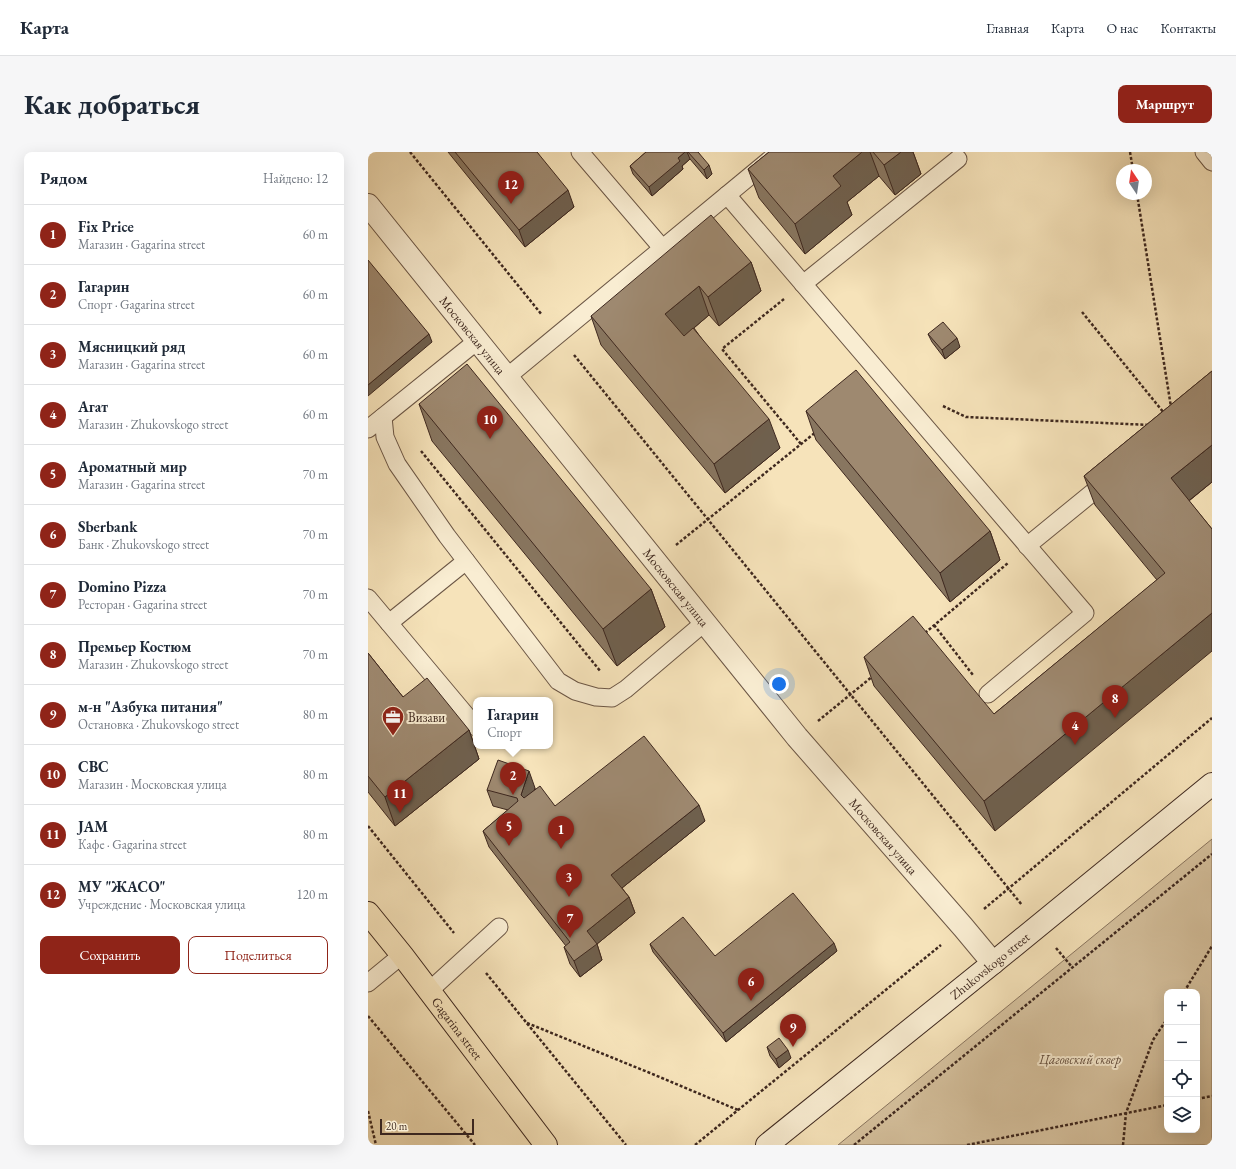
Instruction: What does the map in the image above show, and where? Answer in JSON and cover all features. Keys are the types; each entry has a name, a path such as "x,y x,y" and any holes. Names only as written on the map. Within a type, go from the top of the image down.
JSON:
{"main road":[{"name":"Gagarina street","path":"368,913 402,955 546,1145"}],"street":[{"name":"Московская улица","path":"368,205 797,737 993,963"},
{"name":"Zhukovskogo street","path":"767,1145 1212,784"}],"lane":[{"path":"507,378 779,152"},
{"path":"1204,152 1212,162"},
{"path":"585,154 663,249"},
{"path":"803,284 958,159"},
{"path":"727,195 1084,614 988,694"},
{"path":"368,429 478,341"},
{"path":"383,417 385,437 397,464 447,536 558,681 575,691 596,697 612,698 626,689 705,622"},
{"path":"1027,546 1119,471"},
{"path":"389,623 466,561"},
{"path":"368,598 473,723"},
{"path":"429,991 499,927"},
{"path":"368,983 402,955"}],"path":[{"path":"410,152 1072,967"},
{"path":"1130,152 1132,164"},
{"path":"1137,200 1172,410"},
{"path":"801,444 722,349 803,284"},
{"path":"1082,312 1164,414"},
{"path":"938,404 966,417 1151,425"},
{"path":"656,562 819,430"},
{"path":"419,449 602,673"},
{"path":"922,635 1027,546"},
{"path":"934,625 988,694"},
{"path":"797,737 874,675"},
{"path":"368,826 626,1145"},
{"path":"854,1145 1212,854"},
{"path":"1186,989 1212,946"},
{"path":"368,1016 475,1145"},
{"path":"527,1023 738,1110"},
{"path":"1123,1145 1126,1113 1154,1040 1164,1024"},
{"path":"1200,1098 1212,1096"},
{"path":"967,1145 1164,1106"},
{"path":"368,1111 376,1145"}],"green space":[{"name":"Цаговский сквер","path":"1212,839 1212,1145 838,1145"}],"building":[{"path":"455,152 537,152 568,190 519,230"},
{"path":"646,152 685,152 678,158 680,161 649,187 630,166"},
{"path":"688,152 698,152 709,165 704,170"},
{"path":"769,152 862,152 833,176 841,186 795,224 748,169"},
{"path":"873,152 901,152 884,165"},
{"path":"711,215 751,262 708,297 699,286 665,314 684,336 693,328 769,419 714,464 591,316"},
{"path":"368,260 429,334 368,385"},
{"path":"943,322 957,338 942,350 928,334"},
{"path":"467,364 651,589 603,629 419,404"},
{"path":"856,370 990,531 940,573 806,411"},
{"path":"1212,371 1212,445 1171,478 1212,529 1212,613 984,801 864,657 913,616 994,714 1165,573 1084,476"},
{"path":"368,653 403,697 427,678 469,730 385,797 368,776"},
{"path":"644,736 699,805 611,875 629,897 587,931 597,944 574,961 564,947 570,942 483,831 518,801 517,798 487,790 498,760 529,771 521,795 524,798 540,786 555,806"},
{"path":"793,893 834,943 723,1033 650,944 683,917 715,956"},
{"path":"779,1038 788,1050 776,1059 767,1047"}],"place":[{"name":"МУ \"ЖАСО\"","path":"511,204"},
{"name":"СВС","path":"490,439"},
{"name":"Премьер Костюм","path":"1115,718"},
{"name":"Визави","path":"393,736"},
{"name":"Агат","path":"1075,745"},
{"name":"Гагарин","path":"513,795"},
{"name":"JAM","path":"400,813"},
{"name":"Ароматный мир","path":"509,846"},
{"name":"Fix Price","path":"561,849"},
{"name":"Мясницкий ряд","path":"569,897"},
{"name":"Domino Pizza","path":"570,938"},
{"name":"Sberbank","path":"751,1001"},
{"name":"м-н \"Азбука питания\"","path":"793,1047"}]}
